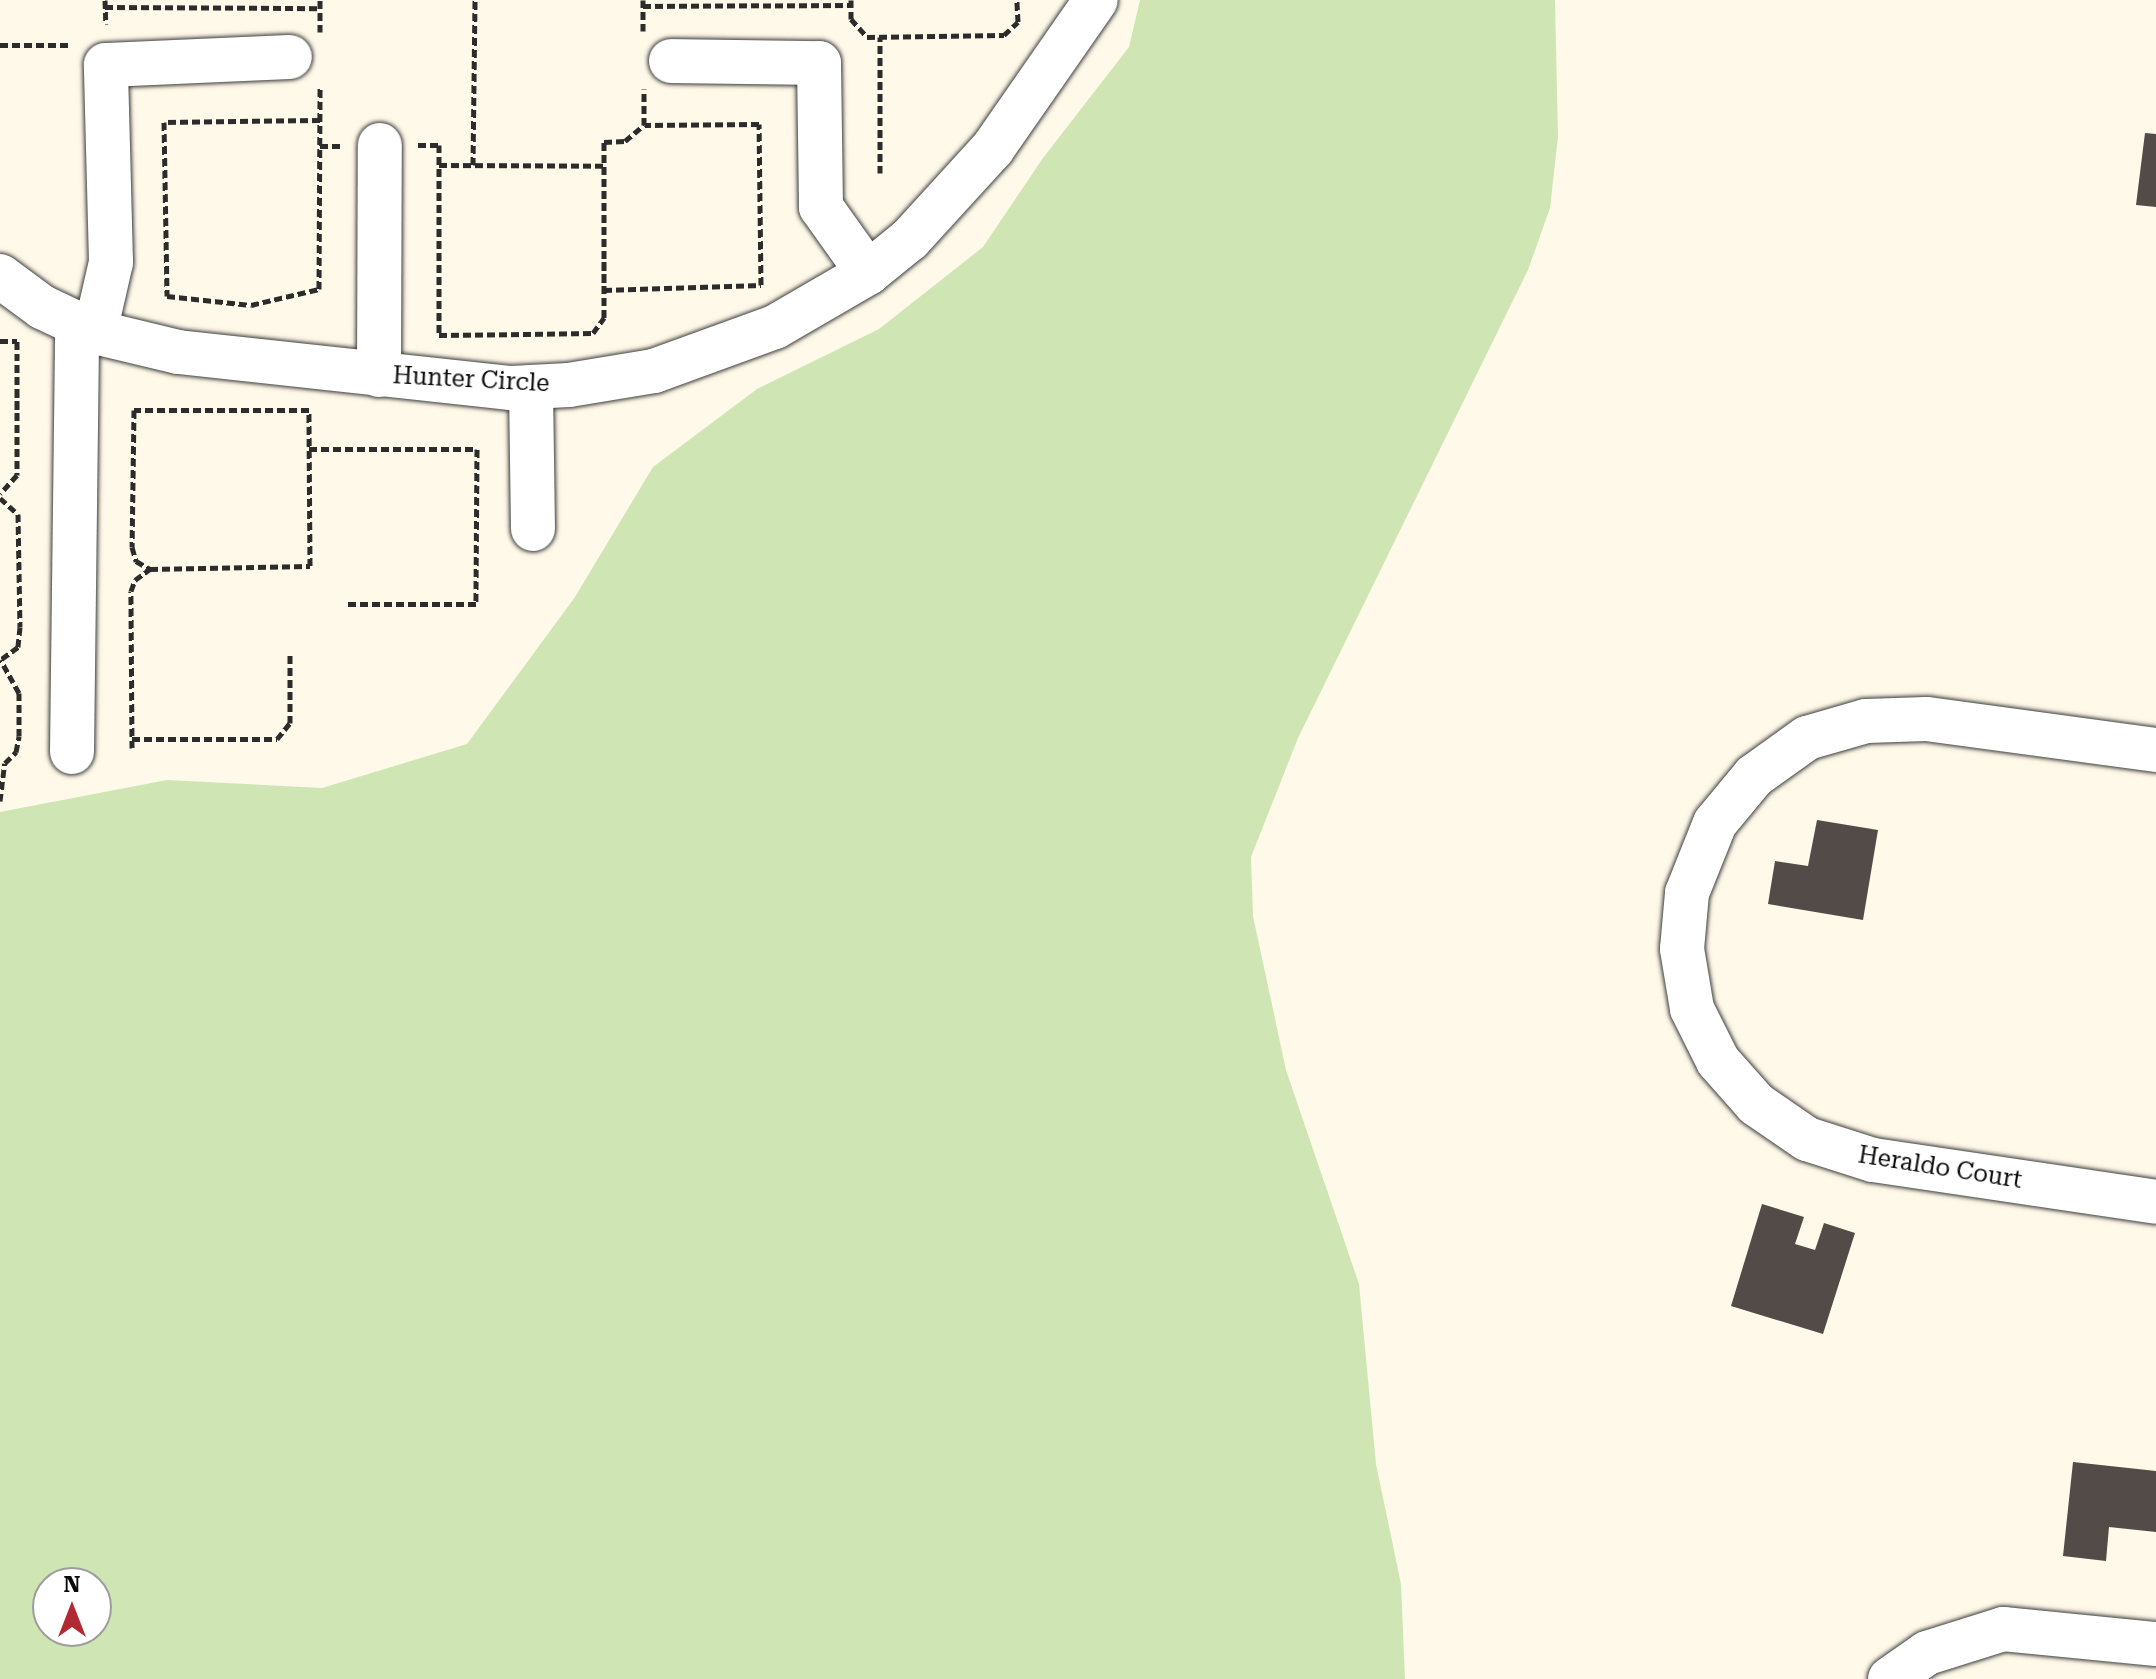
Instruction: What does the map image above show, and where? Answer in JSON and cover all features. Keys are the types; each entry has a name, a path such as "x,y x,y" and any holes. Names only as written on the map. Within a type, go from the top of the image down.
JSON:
{"street":[{"name":"Hunter Circle","path":"0,276 86,328 178,352 379,375 531,387 609,380 695,358 775,327 868,273 933,217 983,159 1096,0"},
{"path":"72,752 86,328 111,262 106,65 290,57"},
{"path":"653,59 819,63 821,207 868,273"},
{"path":"379,375 380,145"},
{"path":"531,387 533,529"},
{"name":"Heraldo Court","path":"2156,750 1926,719 1866,721 1807,738 1754,776 1715,823 1687,893 1682,949 1692,1009 1718,1061 1756,1104 1807,1139 1873,1160 2156,1202"},
{"path":"1890,1679 1927,1653 2003,1629 2156,1644"}],"path":[{"path":"266,0 266,8"},
{"path":"473,165 475,0"},
{"path":"644,125 653,59 643,3 851,2 851,19 867,37 880,37 1004,35 1018,22 1017,0"},
{"path":"107,33 105,4 320,8"},
{"path":"880,37 880,173"},
{"path":"0,45 77,45"},
{"path":"320,120 320,146 319,289 251,305 167,296 164,122 320,120"},
{"path":"320,146 439,145 439,335 593,333 604,318 604,290 604,166 604,142 625,141 644,125 759,124 761,285 604,290"},
{"path":"439,165 604,166"},
{"path":"0,341 17,341 17,475 0,496 18,514 20,627 18,647 1,660 19,693 19,736 16,752 5,763 0,801"},
{"path":"134,410 309,410 310,566 150,569 136,561 132,547 134,410"},
{"path":"309,449 477,449 476,604 345,604"},
{"path":"132,748 131,591 150,569"},
{"path":"132,739 277,739 290,723 290,655"}],"green space":[{"path":"1140,0 1555,0 1558,137 1550,208 1528,270 1298,738 1251,857 1253,916 1286,1070 1359,1284 1376,1464 1401,1584 1405,1679 0,1679 0,812 167,780 322,788 467,744 575,597 653,467 757,389 879,329 983,247 1043,158 1129,47"}],"building":[{"path":"2145,133 2156,134 2156,207 2136,205"},
{"path":"1817,820 1878,830 1863,920 1768,904 1775,861 1808,866"},
{"path":"1762,1204 1804,1217 1795,1244 1815,1250 1824,1223 1855,1233 1823,1334 1731,1306"},
{"path":"2073,1462 2156,1471 2156,1532 2109,1527 2106,1561 2063,1556"}]}
